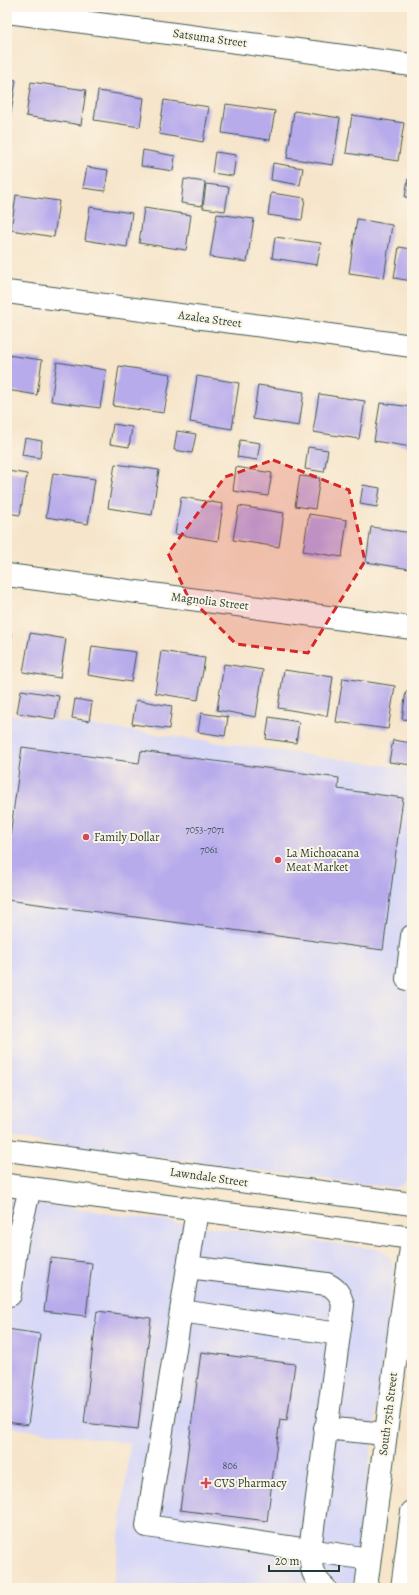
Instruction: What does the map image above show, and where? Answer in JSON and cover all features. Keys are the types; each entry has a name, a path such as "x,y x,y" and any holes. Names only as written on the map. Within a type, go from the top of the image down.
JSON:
{"main road":[{"name":"Satsuma Street","path":"7,12 412,65"},
{"name":"Azalea Street","path":"7,292 412,346"},
{"name":"Magnolia Street","path":"7,575 412,628"},
{"path":"407,979 412,936"},
{"name":"Lawndale Street","path":"7,1150 412,1204"},
{"path":"7,1185 412,1240"},
{"path":"7,1295 10,1296 12,1242 30,1188"},
{"path":"197,1210 147,1526 369,1559"},
{"name":"South 75th Street","path":"366,1588 385,1434 412,1240"},
{"path":"188,1266 327,1284 335,1288 341,1295 343,1305 325,1428 310,1550 311,1571 316,1579 325,1588"},
{"path":"181,1311 339,1334"},
{"path":"325,1428 385,1434"},
{"path":"402,1588 412,1512"}],"highlighted area":[{"path":"273,460 349,490 365,561 308,653 236,644 187,595 168,553 225,477"}],"shaded area":[{"path":"7,714 412,769 412,1157 410,1172 407,1179 401,1186 394,1188 7,1137"},
{"path":"7,1200 381,1250 390,1258 394,1268 393,1279 353,1588 113,1588 130,1443 7,1427"}],"building":[{"path":"7,78 16,80 11,113 7,112"},
{"path":"31,82 86,90 81,125 26,116"},
{"path":"98,91 144,98 140,127 94,120"},
{"path":"164,100 209,107 203,142 159,134"},
{"path":"226,104 275,111 270,140 222,133"},
{"path":"294,111 340,118 333,165 287,158"},
{"path":"352,115 404,123 398,161 346,153"},
{"path":"143,150 175,156 173,171 141,166"},
{"path":"215,152 236,155 233,176 212,173"},
{"path":"273,163 303,168 300,185 271,180"},
{"path":"87,167 108,170 105,191 83,188"},
{"path":"184,179 205,182 202,206 181,203"},
{"path":"408,179 412,179 412,198 405,197"},
{"path":"206,184 229,187 225,211 203,208"},
{"path":"271,193 305,198 302,220 268,215"},
{"path":"16,195 59,201 54,237 11,230"},
{"path":"90,207 132,213 127,247 85,240"},
{"path":"144,208 191,215 186,250 139,243"},
{"path":"217,214 254,219 247,262 210,257"},
{"path":"357,219 392,225 384,278 349,273"},
{"path":"275,237 321,243 317,265 272,258"},
{"path":"399,247 412,249 412,281 394,278"},
{"path":"7,355 42,360 37,395 7,390"},
{"path":"57,362 106,370 100,408 51,401"},
{"path":"119,366 171,374 164,413 113,406"},
{"path":"197,376 239,383 232,429 190,422"},
{"path":"258,385 304,392 299,426 253,419"},
{"path":"319,394 365,401 359,439 313,432"},
{"path":"380,403 412,407 412,447 374,441"},
{"path":"113,424 132,427 129,447 110,444"},
{"path":"177,431 196,434 192,453 174,450"},
{"path":"25,438 42,441 40,458 22,455"},
{"path":"240,440 260,443 257,460 237,457"},
{"path":"308,447 328,450 324,472 305,469"},
{"path":"115,464 159,470 152,515 108,508"},
{"path":"236,467 272,473 268,496 233,491"},
{"path":"7,471 27,474 20,515 7,513"},
{"path":"53,473 95,479 88,524 46,517"},
{"path":"300,476 320,478 315,509 295,506"},
{"path":"363,485 380,488 377,507 360,504"},
{"path":"181,497 223,504 218,541 175,534"},
{"path":"239,506 284,513 279,547 233,540"},
{"path":"309,514 347,520 342,557 303,551"},
{"path":"371,527 412,533 412,556 410,569 366,562"},
{"path":"7,633 12,634 8,658 7,658"},
{"path":"30,633 66,639 60,678 23,672"},
{"path":"92,646 136,652 131,682 88,675"},
{"path":"161,651 205,658 198,700 155,693"},
{"path":"224,664 263,670 256,717 217,710"},
{"path":"284,670 333,677 327,716 278,708"},
{"path":"343,678 395,686 388,729 336,722"},
{"path":"21,690 59,696 55,719 17,713"},
{"path":"406,691 412,692 412,720 402,719"},
{"path":"75,699 92,702 89,721 72,718"},
{"path":"136,700 172,706 169,729 132,724"},
{"path":"201,713 228,717 225,736 198,732"},
{"path":"269,717 299,722 296,743 266,739"},
{"path":"393,740 412,743 412,765 389,762"},
{"path":"22,747 139,763 141,751 339,778 338,789 403,798 383,950 7,900 7,859"},
{"path":"51,1258 92,1263 86,1316 44,1311"},
{"path":"97,1311 151,1318 138,1429 84,1423"},
{"path":"7,1329 40,1334 28,1425 7,1422"},
{"name":"CVS Pharmacy","path":"201,1352 295,1364 287,1420 280,1419 267,1521 180,1510"}],"place":[{"name":"Family Dollar","path":"86,837"},
{"name":"La Michoacana Meat Market","path":"278,860"},
{"name":"CVS Pharmacy","path":"206,1483"}]}
